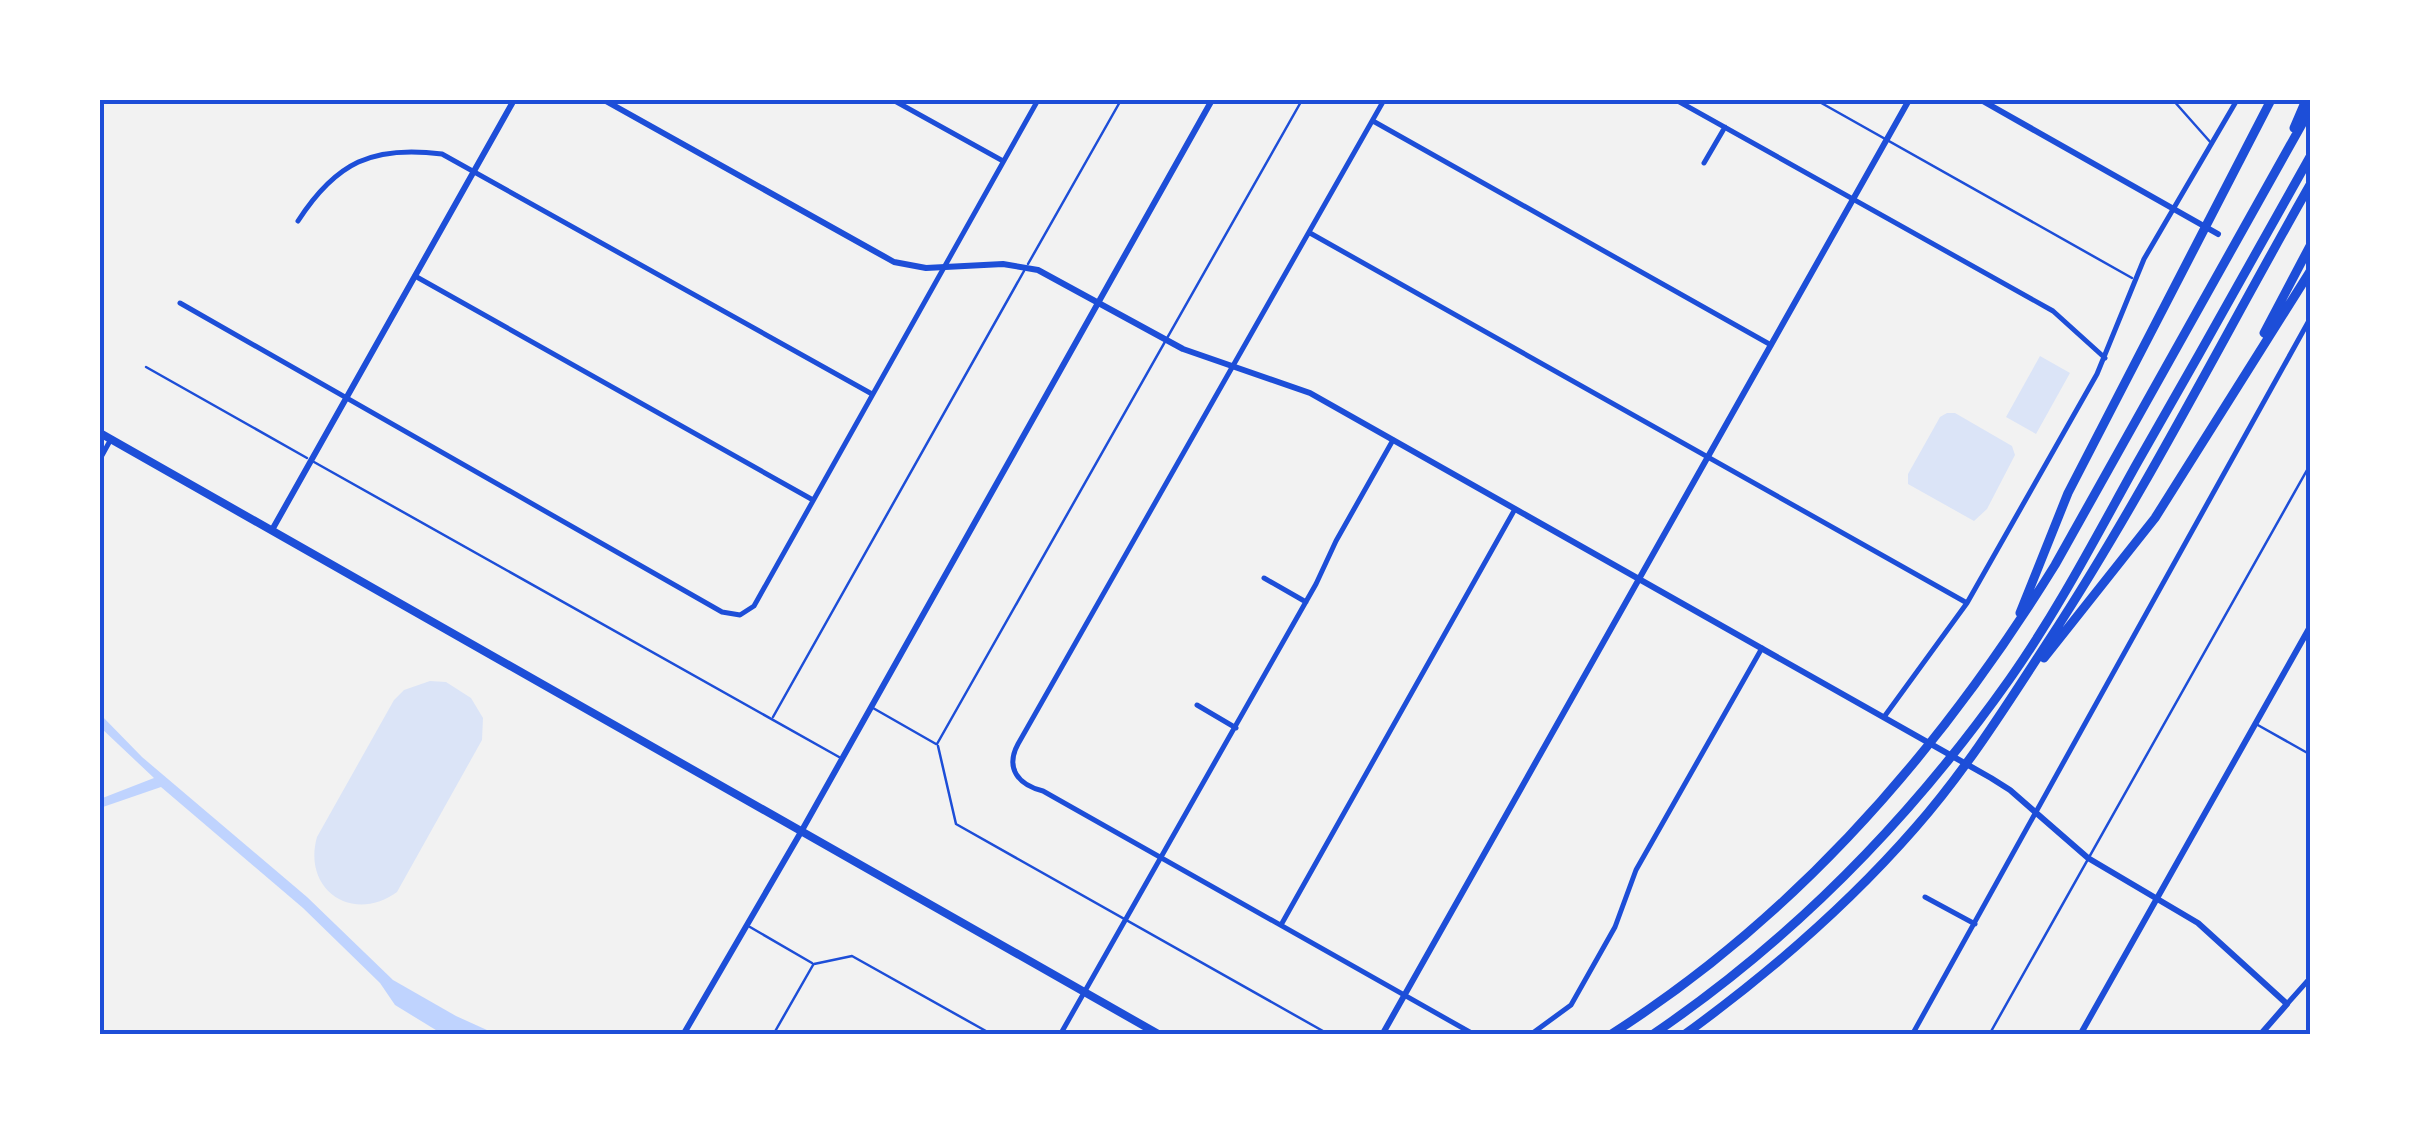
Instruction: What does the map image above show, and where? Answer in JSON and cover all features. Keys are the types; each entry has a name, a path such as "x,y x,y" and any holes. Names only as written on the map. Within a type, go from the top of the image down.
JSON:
{"highway":[{"path":"2009,638 2068,493 2270,100"},
{"path":"2275,172 2306,100"},
{"path":"1610,1035 1746,935 1812,876 1884,800 1946,723 2009,638 2055,565 2311,108"},
{"path":"1652,1035 1714,991 1816,904 1969,734 2012,676 2075,575 2311,156"},
{"path":"1684,1035 1742,993 1808,936 1914,829 1984,741 2085,586 2311,184"},
{"path":"2231,398 2311,244"},
{"path":"2012,698 2155,518 2311,270"}],"main road":[{"path":"100,433 1160,1035"}],"street":[{"path":"272,530 514,100"},
{"path":"604,100 877,254 909,266 1026,267 1052,276 1166,340 1233,368 1310,393 1991,778 2088,858 2198,923 2287,1004"},
{"path":"893,100 1003,161"},
{"path":"180,303 722,612 740,615 754,606 1038,100"},
{"path":"683,1035 1212,100"},
{"path":"1384,100 1012,754 1013,770 1023,783 1043,790 1476,1035"},
{"path":"1676,100 2053,312 2105,358"},
{"path":"1382,1035 1909,100"},
{"path":"1981,100 2218,234"},
{"path":"1884,717 1968,603 2105,358 2134,279 2237,100"},
{"path":"1373,121 1772,344"},
{"path":"1704,163 1724,127"},
{"path":"298,220 322,187 353,163 384,152 442,154 872,394"},
{"path":"1310,234 1968,603"},
{"path":"416,276 813,500"},
{"path":"1912,1035 2311,317"},
{"path":"100,459 111,439"},
{"path":"1060,1035 1236,728 1393,440"},
{"path":"1281,925 1515,509"},
{"path":"1264,578 1306,602"},
{"path":"2080,1035 2311,625"},
{"path":"1530,1035 1571,1006 1615,928 1636,870 1762,648"},
{"path":"1197,705 1236,728"},
{"path":"1925,896 1974,924"},
{"path":"2260,1035 2311,977"}],"lane":[{"path":"772,719 1120,100"},
{"path":"1302,100 937,744 956,824 1330,1035"},
{"path":"1816,100 2134,279"},
{"path":"2173,100 2212,144"},
{"path":"146,366 840,758"},
{"path":"1989,1035 2311,463"},
{"path":"869,706 937,744"},
{"path":"2255,724 2311,755"},
{"path":"746,924 814,964 852,956 993,1035"},
{"path":"774,1035 814,964"}],"shaded area":[{"path":"2040,356 2070,373 2036,434 2006,417"},
{"path":"1955,413 2012,446 2015,455 1987,509 1974,521 1908,484 1908,474 1940,417"},
{"path":"430,681 446,682 471,698 483,718 482,740 397,892 380,901 348,903 324,886 317,872 317,837 394,700 404,690"}],"water":[{"path":"100,714 142,757 307,897 393,980 498,1035 444,1035 395,1005 380,983 303,908 161,787 100,808 100,799 154,778 100,727"}]}
